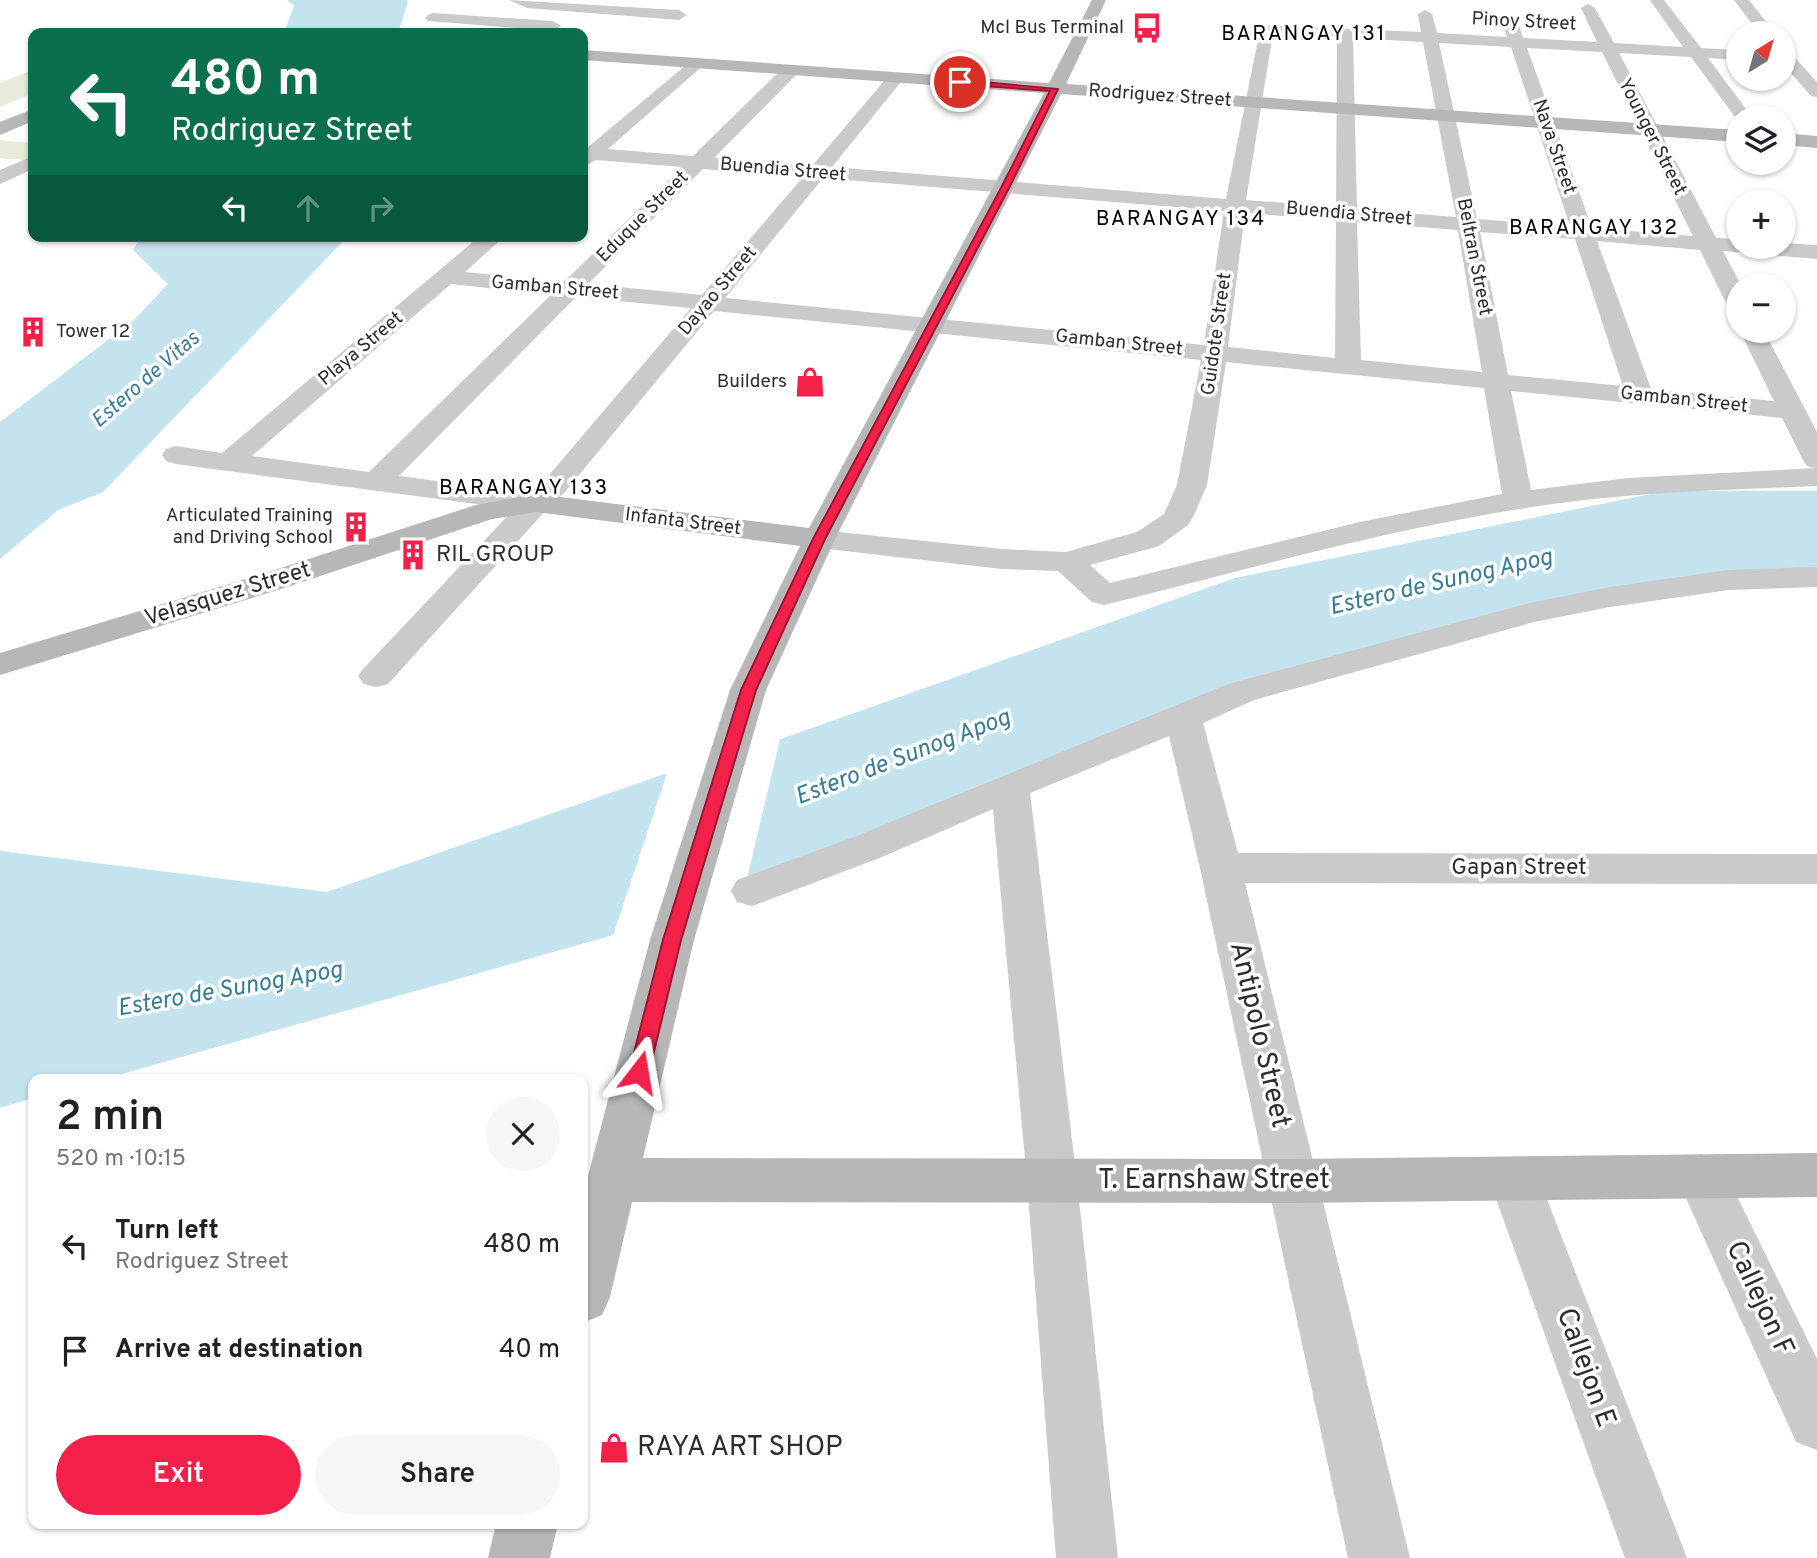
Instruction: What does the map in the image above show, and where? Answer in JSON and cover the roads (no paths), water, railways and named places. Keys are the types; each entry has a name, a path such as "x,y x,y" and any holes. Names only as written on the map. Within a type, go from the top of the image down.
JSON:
{"street":[{"path":"516,0 527,4 606,7 679,15"},
{"path":"588,1276 672,940 748,690 819,539 1005,188 1099,0"},
{"path":"1657,0 1734,105"},
{"path":"1741,0 1758,21"},
{"path":"585,23 606,7"},
{"name":"Younger Street","path":"1588,8 1726,280"},
{"name":"Beltran Street","path":"1425,14 1448,116 1518,500"},
{"name":"Nava Street","path":"1508,17 1640,396"},
{"path":"433,18 566,27"},
{"name":"Pinoy Street","path":"1265,28 1726,54"},
{"name":"Guidote Street","path":"1066,562 1148,539 1177,519 1192,485 1265,28"},
{"path":"1345,32 1349,214 1348,367"},
{"name":"Rodriguez Street","path":"588,55 1726,135"},
{"path":"1796,58 1807,59"},
{"path":"588,154 698,63"},
{"path":"1796,69 1817,92"},
{"name":"Eduque Street","path":"376,482 791,70"},
{"name":"Dayao Street","path":"376,676 536,503 555,486 896,78"},
{"path":"0,129 28,116"},
{"path":"1796,140 1817,142"},
{"name":"Buendia Street","path":"588,156 698,162 1726,245"},
{"path":"0,178 28,164"},
{"name":"Playa Street","path":"228,462 487,242"},
{"path":"1796,251 1817,253"},
{"name":"Gamban Street","path":"446,277 1793,411"},
{"path":"1758,343 1817,460"},
{"name":"Infanta Street","path":"176,455 819,539 1002,559 1066,562"},
{"path":"1066,562 1104,595 1317,541 1518,500 1679,483 1817,477"},
{"name":"Velasquez Street","path":"0,664 270,582 487,511 536,503"},
{"path":"752,891 868,847 1241,692 1530,613 1610,597 1729,580 1817,577"},
{"name":"Antipolo Street","path":"1183,718 1221,867 1379,1558"},
{"path":"1010,786 1052,1181 1087,1558"},
{"name":"Gapan Street","path":"1221,867 1817,869"},
{"name":"T. Earnshaw Street","path":"611,1180 1292,1181 1817,1175"},
{"name":"Callejon F","path":"1701,1176 1817,1421"},
{"name":"Callejon E","path":"1514,1179 1656,1558"},
{"path":"519,1558 526,1529"}],"water":[{"path":"287,0 408,1 400,28 286,28 294,6"},
{"name":"Estero de Vitas","path":"138,242 342,242 103,492 58,510 0,559 0,422 133,321 168,284 133,250"},
{"name":"Estero de Sunog Apog","path":"1666,491 1817,491 1817,574 1674,580 1227,692 610,936 121,1074 28,1074 28,1100 0,1108 0,851 327,892 702,761 778,740 1235,578"}],"place":[{"name":"Mcl Bus Terminal","path":"1147,28"},
{"name":"Tower 12","path":"33,332"},
{"name":"Builders","path":"810,382"},
{"name":"Articulated Training and Driving School","path":"356,527"},
{"name":"RIL GROUP","path":"413,555"},
{"name":"RAYA ART SHOP","path":"614,1448"}],"district":[{"name":"BARANGAY 131","path":"1304,34"},
{"name":"BARANGAY 134","path":"1181,219"},
{"name":"BARANGAY 132","path":"1594,228"},
{"name":"BARANGAY 133","path":"524,488"}]}
